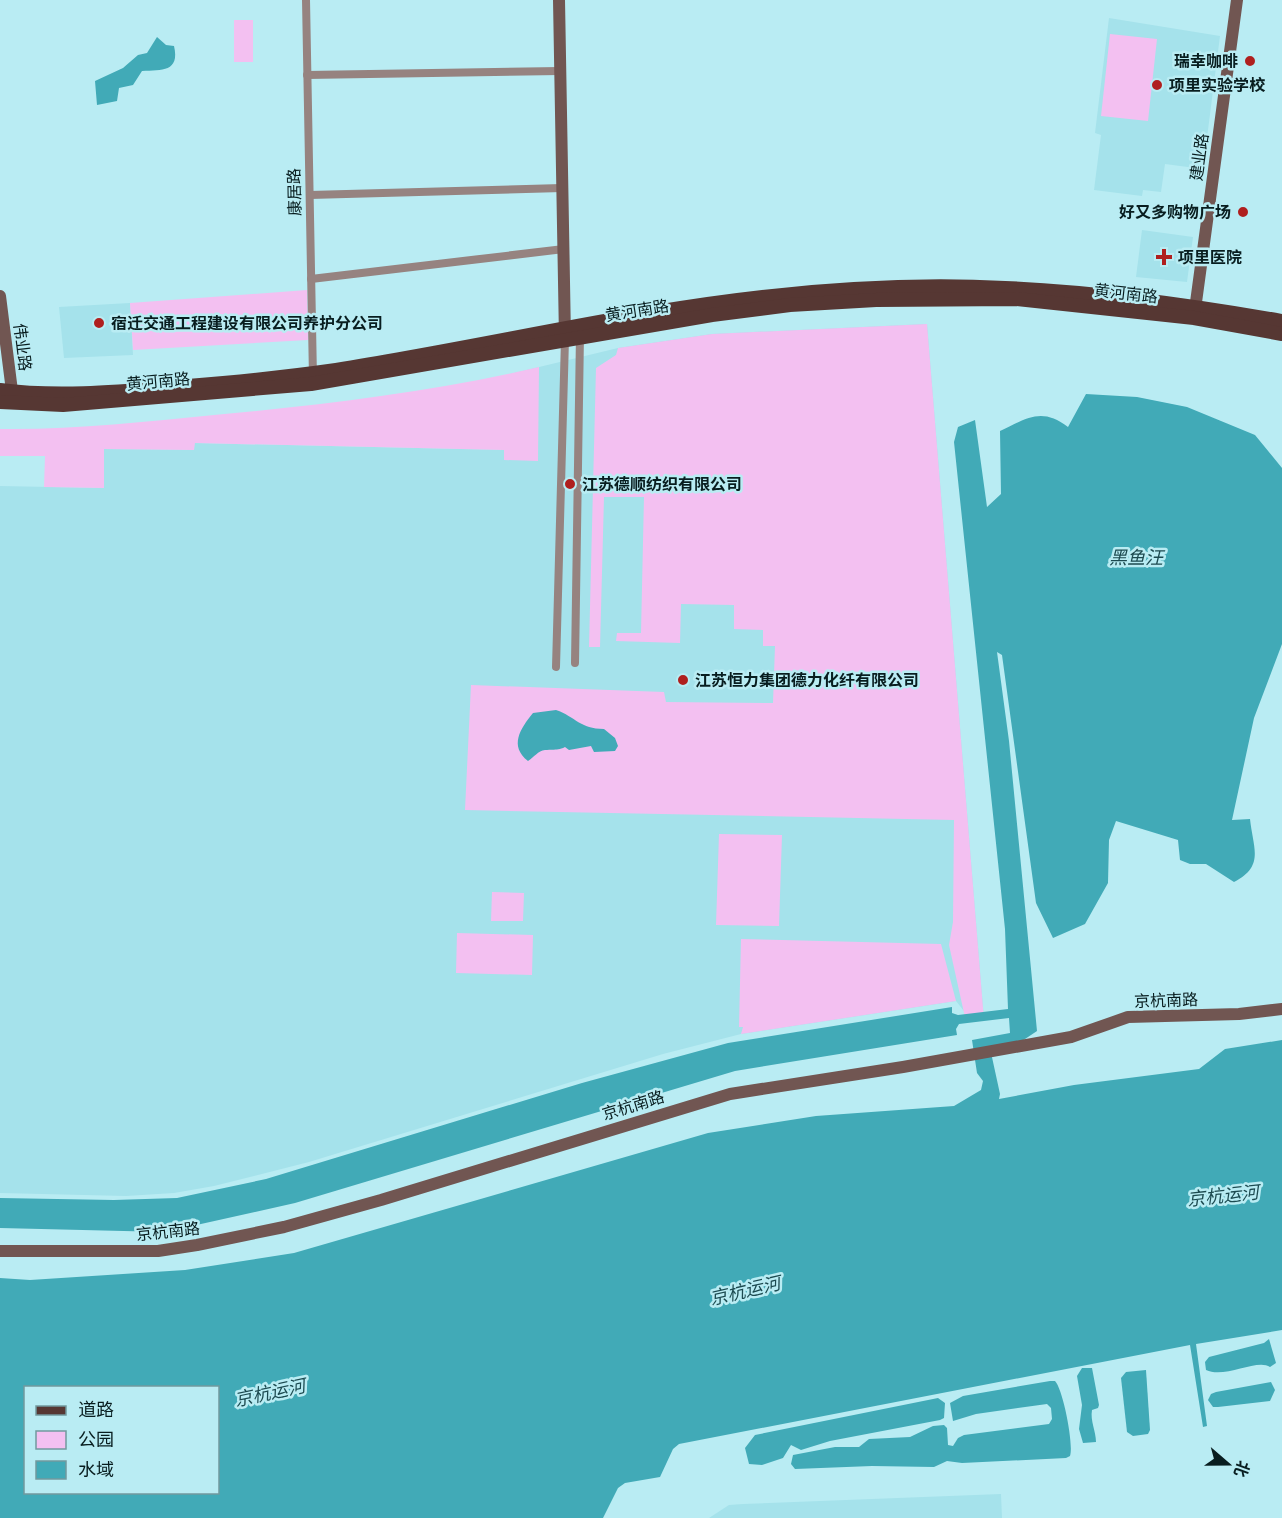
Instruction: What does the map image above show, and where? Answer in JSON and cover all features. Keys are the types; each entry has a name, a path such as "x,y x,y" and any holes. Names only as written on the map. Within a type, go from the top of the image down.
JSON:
{"main road":[{"name":"黄河南路","path":"6,397 63,405 107,402 313,379 580,331 745,310 876,300 1017,299 1282,321"},
{"name":"黄河南路","path":"1195,312 1282,334"}],"street":[{"name":"康居路","path":"306,0 313,379"},
{"path":"556,668 565,333 559,0"},
{"name":"建业路","path":"1195,312 1237,0"},
{"path":"307,75 560,71"},
{"path":"310,195 562,189"},
{"path":"311,279 564,249"},
{"name":"伟业路","path":"0,296 6,397"},
{"path":"575,663 580,331"},
{"name":"京杭南路","path":"0,1251 158,1251 197,1245 284,1227 381,1200 730,1094 903,1067 1071,1037 1128,1017 1239,1014 1282,1009"}],"shaded area":[{"name":"项里实验学校","path":"1109,18 1220,36 1203,169 1165,164 1161,192 1143,190 1142,196 1094,190 1101,135 1095,133"},
{"name":"项里医院","path":"1142,230 1193,237 1187,282 1136,277"},
{"path":"130,303 133,355 64,358 59,307"},
{"path":"927,324 984,1020 966,1022 964,1011 956,1001 741,1034 663,1054 309,1162 214,1186 174,1193 126,1196 0,1193 0,486 103,488 104,449 194,450 194,443 504,450 498,377 618,348 712,334"},
{"path":"1001,1494 1002,1518 709,1518 729,1505"}],"green space":[{"path":"234,20 253,20 253,62 234,62"},
{"path":"1110,34 1157,39 1148,121 1101,116"},
{"path":"307,290 308,340 133,350 130,303"},
{"path":"927,324 984,1020 966,1022 949,945 953,922 954,820 465,810 471,685 664,692 666,702 773,703 775,646 763,646 763,630 734,629 734,605 681,604 680,643 616,641 617,633 641,633 644,497 604,497 600,647 589,647 596,368 616,355 618,348 712,334"},
{"path":"539,367 538,461 504,460 504,450 195,443 194,450 104,449 104,488 44,487 45,456 0,456 0,429 107,425 295,407 418,391"},
{"path":"719,834 782,835 779,926 716,925"},
{"path":"492,892 524,893 523,921 491,921"},
{"path":"457,933 533,935 532,975 456,973"},
{"path":"741,939 941,944 956,1001 741,1034 743,1027 739,1027"}],"water":[{"path":"157,37 166,45 174,46 175,54 172,65 162,70 142,71 133,85 119,88 117,101 97,105 95,81 123,68 138,55 147,53"},
{"path":"1086,394 1137,397 1187,407 1255,435 1282,468 1282,644 1254,718 1232,820 1250,819 1255,855 1250,869 1244,876 1234,882 1206,864 1190,864 1180,860 1178,840 1116,821 1109,840 1108,883 1085,924 1053,938 1036,903 1002,655 997,652 1009,741 1037,1031 1019,1043 990,1048 1000,1094 999,1099 1074,1085 1199,1069 1225,1049 1282,1040 1282,1330 1196,1344 1207,1426 1203,1427 1190,1345 679,1444 673,1449 660,1477 625,1483 618,1488 603,1518 0,1518 0,1278 30,1280 185,1270 294,1253 708,1133 816,1116 954,1106 981,1090 983,1081 977,1073 972,1040 1010,1033 1009,1018 959,1024 956,1029 957,1035 735,1071 295,1203 165,1232 0,1228 0,1198 114,1200 177,1198 266,1179 582,1083 728,1043 952,1007 952,1013 958,1015 1008,1009 1005,929 954,442 958,427 975,420 987,507 1001,494 1000,431 1034,417 1050,417 1068,427"},
{"path":"556,710 589,727 604,729 615,738 618,746 615,751 594,752 591,746 569,750 565,747 543,751 528,761 522,755 518,743 518,737 524,725 533,713"},
{"path":"1269,1339 1276,1363 1270,1367 1257,1365 1222,1372 1206,1370 1205,1362 1209,1357 1264,1343"},
{"path":"1082,1368 1092,1368 1099,1405 1098,1408 1092,1410 1096,1442 1083,1443 1079,1429 1082,1405 1077,1376"},
{"path":"1146,1370 1150,1430 1148,1434 1133,1436 1127,1432 1121,1378 1126,1372"},
{"path":"1055,1381 1058,1386 1067,1417 1071,1450 1070,1456 1066,1458 962,1463 947,1461 934,1467 872,1466 795,1469 791,1464 793,1455 835,1447 859,1447 869,1439 910,1437 933,1426 944,1425 947,1428 948,1445 953,1446 958,1438 964,1435 1049,1424 1052,1419 1051,1408 1047,1404 976,1414 953,1421 950,1403 963,1396"},
{"path":"1271,1382 1275,1390 1270,1401 1213,1407 1208,1400 1211,1394 1216,1392"},
{"path":"938,1398 945,1403 944,1418 940,1420 830,1441 801,1450 791,1445 783,1458 762,1465 749,1464 745,1448 755,1435"}],"place":[{"name":"瑞幸咖啡","path":"1250,61"},
{"name":"项里实验学校","path":"1157,85"},
{"name":"好又多购物广场","path":"1243,212"},
{"name":"项里医院","path":"1164,257"},
{"name":"宿迁交通工程建设有限公司养护分公司","path":"99,323"},
{"name":"江苏德顺纺织有限公司","path":"570,484"},
{"name":"江苏恒力集团德力化纤有限公司","path":"683,680"}],"water label":[{"name":"黑鱼汪","path":"1136,558"},
{"name":"京杭运河","path":"1223,1196"},
{"name":"京杭运河","path":"745,1291"},
{"name":"京杭运河","path":"270,1393"}]}
